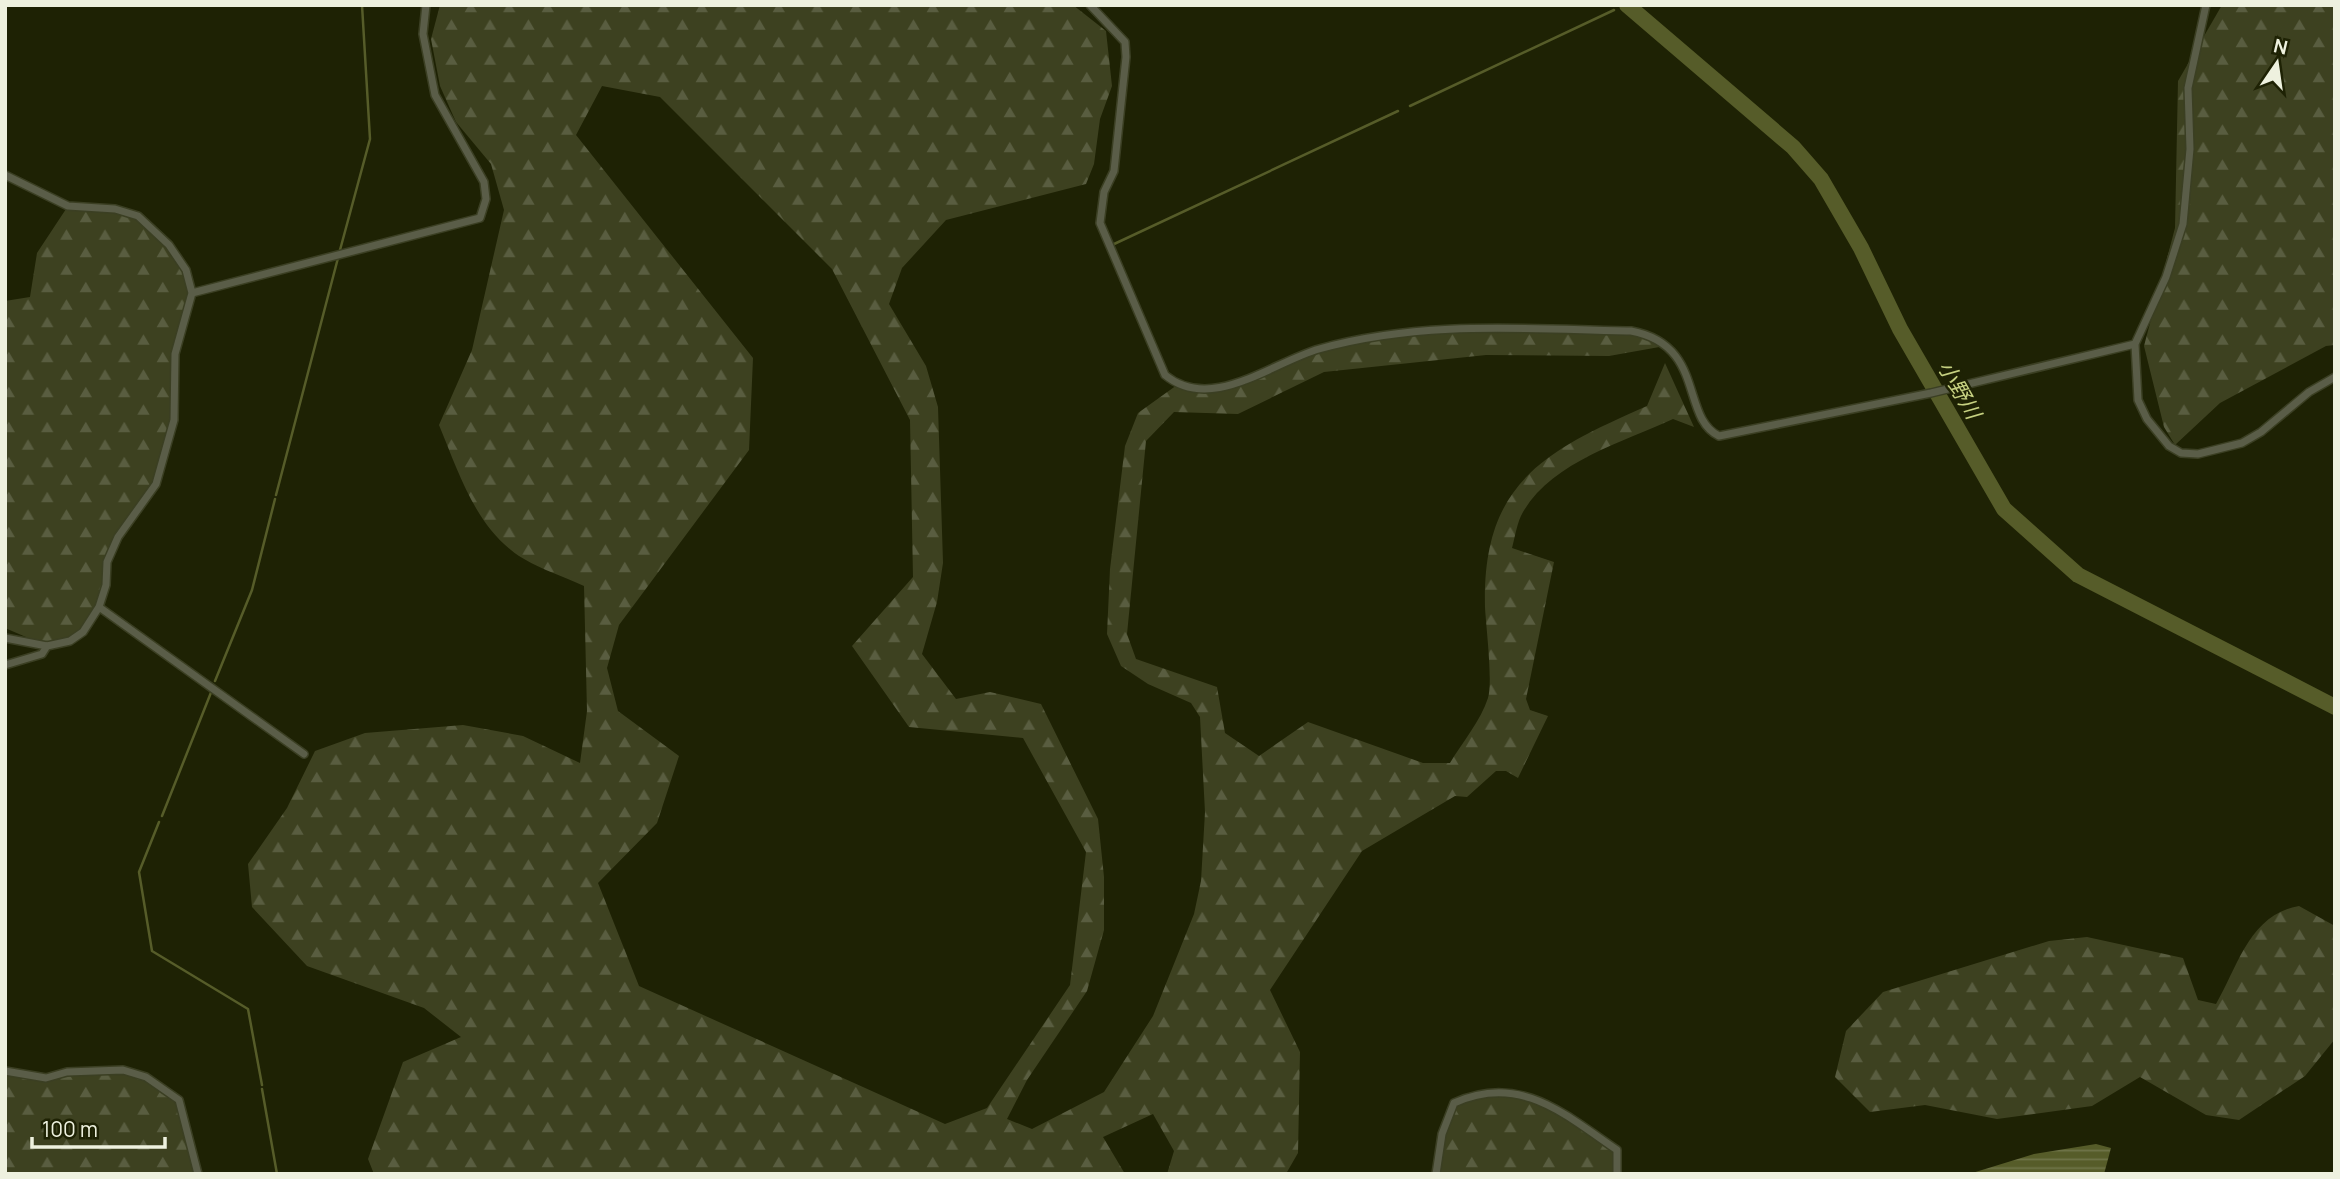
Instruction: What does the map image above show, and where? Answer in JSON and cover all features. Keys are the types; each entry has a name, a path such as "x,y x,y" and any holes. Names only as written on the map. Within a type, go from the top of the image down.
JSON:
{"street":[{"path":"192,293 480,218 486,199 484,182 435,95 423,34 426,5"},
{"path":"1090,5 1125,42 1126,57 1114,171 1104,192 1100,223 1166,375 1177,385 1207,390 1226,387 1316,350 1364,338 1498,327 1631,331 1653,336 1676,355 1706,427 1719,436 1935,393 2135,344"},
{"path":"2206,5 2188,88 2190,149 2183,224 2166,276 2135,344 2138,400 2147,419 2169,446 2181,453 2198,454 2242,443 2309,392 2335,377"},
{"path":"5,175 68,206 115,209 138,216 169,245 186,270 192,293 175,354 174,420 156,484 118,537 107,562 106,585 99,607 83,632 70,641 47,646 5,638"},
{"path":"99,607 304,754"},
{"path":"5,666 42,654 47,646"},
{"path":"5,1071 46,1077 98,1069 123,1070 146,1077 179,1100 198,1174"},
{"path":"1436,1174 1442,1134 1454,1103 1477,1093 1499,1090 1537,1099 1617,1150 1617,1174"}],"green space":[{"path":"440,5 1073,5 1106,31 1112,86 1100,119 1094,164 1086,184 946,220 902,268 889,304 926,366 938,407 943,563 937,602 922,654 956,699 990,692 1041,704 1098,819 1104,877 1104,930 1087,991 1027,1080 1007,1119 1032,1129 1104,1092 1153,1016 1194,914 1201,881 1205,812 1200,717 1191,703 1148,684 1121,666 1107,634 1110,569 1125,446 1138,413 1177,385 1225,387 1316,350 1422,331 1631,331 1665,346 1609,356 1486,355 1324,372 1238,414 1174,412 1146,441 1127,634 1136,659 1217,687 1225,733 1259,756 1308,722 1423,763 1450,763 1476,723 1488,698 1490,667 1485,607 1487,564 1495,529 1508,500 1527,476 1550,456 1578,439 1647,406 1665,363 1694,427 1673,419 1590,455 1552,480 1523,512 1512,548 1554,562 1526,699 1530,710 1548,716 1518,778 1506,771 1496,771 1467,797 1455,796 1362,851 1270,990 1300,1052 1298,1153 1287,1172 1167,1174 1174,1151 1153,1114 1103,1137 1125,1174 374,1174 368,1159 403,1062 461,1037 424,1008 307,966 252,907 248,864 287,808 315,751 365,733 463,725 523,736 580,763 587,711 584,586 527,561 498,538 476,509 439,425 472,350 504,210 491,164 456,122 440,86 431,39","holes":["602,86 660,97 832,269 910,420 913,577 852,646 909,727 1023,738 1086,852 1070,985 987,1108 945,1124 639,986 598,883 657,823 679,756 618,711 607,668 619,625 749,450 753,358 576,135"]},
{"path":"2222,5 2335,5 2335,345 2326,346 2220,403 2175,445 2164,427 2144,346 2175,228 2178,81"},
{"path":"68,206 115,209 138,216 186,270 192,293 175,354 174,420 156,484 133,514 107,562 106,585 83,632 70,641 47,646 5,628 5,301 30,297 37,253"},
{"path":"2299,906 2335,926 2335,1039 2305,1076 2239,1120 2206,1115 2140,1077 2092,1106 1997,1119 1925,1105 1870,1112 1835,1077 1846,1031 1883,992 2049,941 2087,937 2183,958 2198,1000 2216,1004 2239,958 2257,931 2268,919"},
{"path":"98,1069 146,1077 179,1100 198,1174 5,1174 5,1071 46,1078"},
{"path":"1477,1093 1537,1099 1617,1150 1617,1174 1436,1174 1443,1130 1454,1103"}],"shaded area":[{"path":"2096,1144 2111,1148 2104,1174 1969,1174 2034,1154"}],"waterway":[{"path":"340,250 370,139 362,5"},
{"name":"小野川","path":"1627,5 1793,147 1821,179 1861,248 1900,329 2004,509 2078,575 2335,707"},
{"path":"1410,106 1614,10"},
{"path":"1112,245 1398,111"},
{"path":"276,495 338,258"},
{"path":"215,681 252,590 275,499"},
{"path":"162,816 212,690"},
{"path":"159,822 139,872 152,951 248,1009 262,1085"},
{"path":"262,1089 277,1174"}]}
